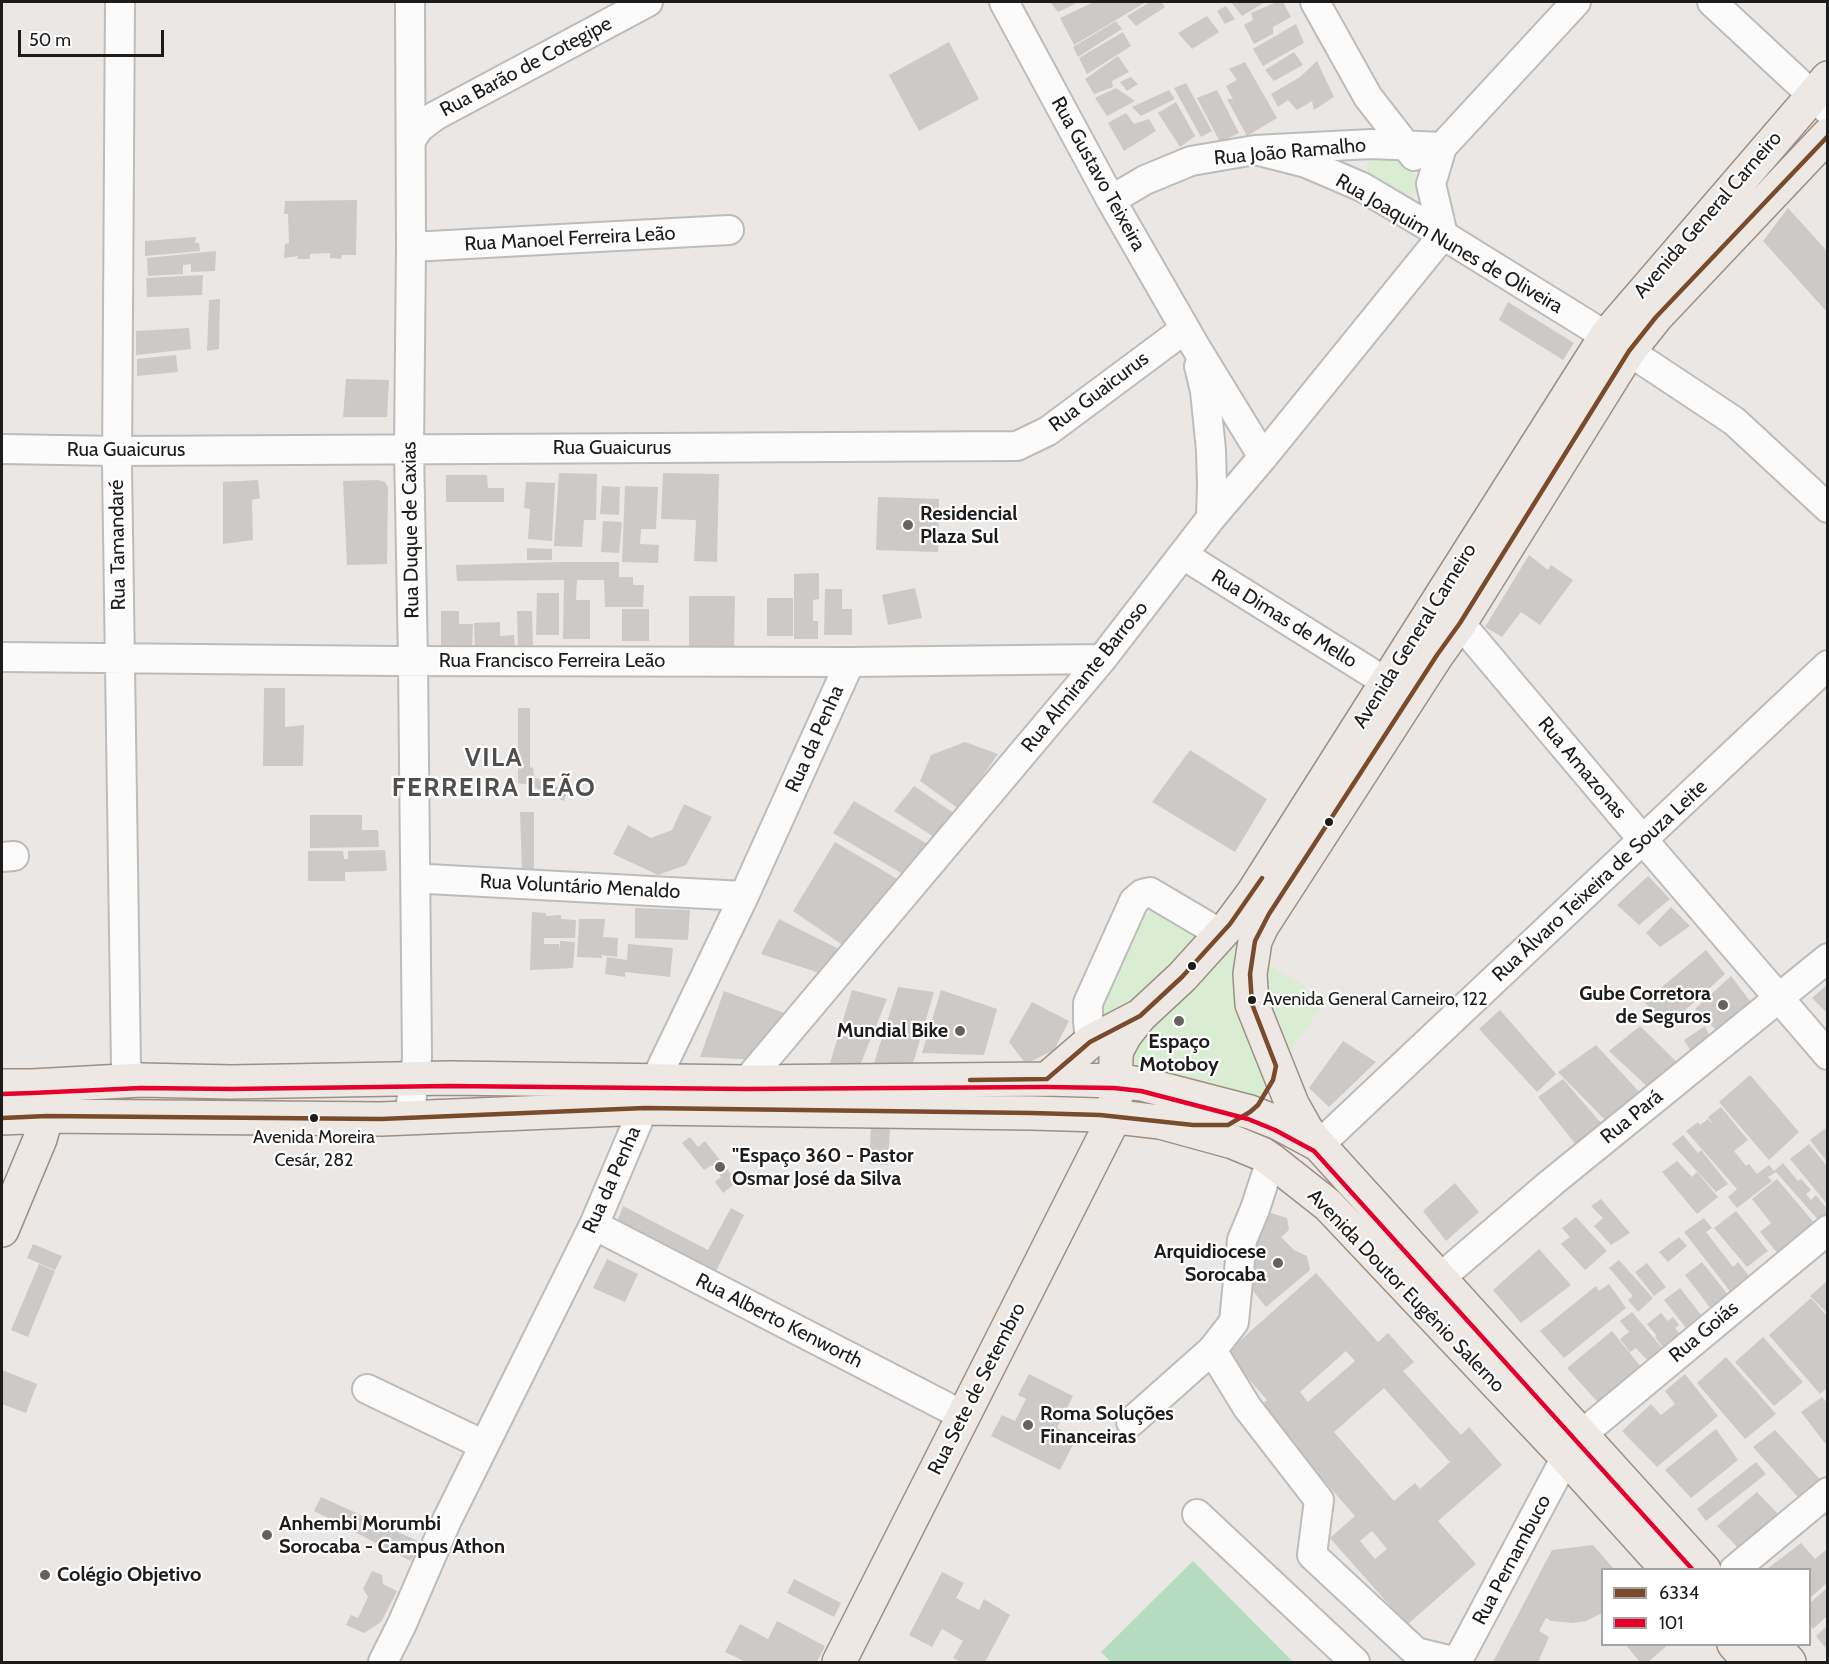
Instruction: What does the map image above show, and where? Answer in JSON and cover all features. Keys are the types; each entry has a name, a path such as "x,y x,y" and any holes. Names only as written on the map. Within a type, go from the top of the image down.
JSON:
{"main road":[{"name":"Avenida General Carneiro","path":"1182,977 1221,934 1253,893 1419,630 1617,344 1822,94"},
{"name":"Avenida General Carneiro","path":"1252,1004 1250,974 1253,950 1255,941 1269,914 1437,655 1460,624 1617,344 1656,317 1827,135"},
{"path":"1115,1116 1117,1050 1125,1035 1140,1016 1182,977 1210,963 1228,965 1242,979 1292,1104 1319,1146"},
{"path":"1047,1079 1090,1042 1140,1016"},
{"path":"2,1086 141,1080 231,1082 418,1073 449,1078 650,1094 1115,1116 1212,1126 1228,1125 1258,1105 1274,1080 1276,1066"},
{"name":"Avenida Doutor Eugênio Salerno","path":"650,1094 746,1082 1047,1079 1115,1081 1142,1084 1250,1112 1278,1123 1319,1146 1439,1279 1574,1446 1667,1568"},
{"path":"2,1230 52,1103 57,1099 164,1095 231,1082"},
{"path":"2,1118 47,1116 409,1118 463,1115 650,1094"},
{"name":"Rua Sete de Setembro","path":"838,1662 1115,1116"},
{"name":"Avenida Doutor Eugênio Salerno","path":"1160,1122 1233,1142 1262,1154 1328,1205 1574,1446 1703,1568"},
{"path":"1736,1646 1750,1662"},
{"path":"1775,1646 1789,1662"}],"street":[{"name":"Rua Tamandaré","path":"120,2 117,451 126,1066 133,1077 141,1080"},
{"name":"Rua Duque de Caxias","path":"409,1118 418,1073 409,449 410,2"},
{"name":"Rua Barão de Cotegipe","path":"411,140 419,128 435,116 648,2"},
{"name":"Rua Gustavo Teixeira","path":"1004,2 1111,200 1190,338 1254,468"},
{"path":"1315,2 1368,97 1421,166 1431,184 1431,228"},
{"path":"1388,203 1404,204 1415,201 1429,191 1442,147 1576,2"},
{"path":"1712,2 1822,94"},
{"path":"1362,187 1356,174 1355,162 1357,156 1371,144 1374,132 1374,121 1368,97"},
{"name":"Rua João Ramalho","path":"1111,200 1145,180 1191,161 1255,150 1371,144 1442,147"},
{"name":"Rua Joaquim Nunes de Oliveira","path":"1255,150 1306,163 1362,187 1617,344 1734,421 1827,508"},
{"name":"Rua Almirante Barroso","path":"746,1082 1102,659 1211,518 1418,266 1431,228"},
{"name":"Rua Manoel Ferreira Leão","path":"411,247 729,230"},
{"name":"Rua Guaicurus","path":"2,449 117,451 1017,446 1048,431 1190,338"},
{"name":"Rua Gustavo Teixeira","path":"1190,338 1205,392 1212,485 1211,518"},
{"path":"1209,440 1237,475 1254,468"},
{"name":"Rua Dimas de Mello","path":"1183,555 1386,682"},
{"path":"1419,630 1426,625 1443,621 1460,624"},
{"name":"Rua Amazonas","path":"1460,624 1827,1055"},
{"name":"Rua Francisco Ferreira Leão","path":"2,657 850,662 1102,659"},
{"name":"Rua da Penha","path":"383,1662 447,1520 594,1225 650,1094 744,896 850,662"},
{"name":"Rua Álvaro Teixeira de Souza Leite","path":"1319,1146 1827,665"},
{"name":"Rua Voluntário Menaldo","path":"416,881 428,879 744,896"},
{"path":"1090,1042 1088,1003 1134,901 1142,894 1150,892 1221,934"},
{"name":"Rua Pará","path":"1439,1279 1551,1183 1827,958"},
{"path":"418,1073 435,1101 449,1111 463,1115"},
{"path":"1131,1422 1212,1350 1234,1322 1242,1240 1271,1160"},
{"name":"Rua Alberto Kenworth","path":"594,1225 963,1416"},
{"name":"Rua Goiás","path":"1574,1446 1827,1230"},
{"path":"1212,1350 1247,1407 1319,1500 1312,1555 1416,1652 1457,1662"},
{"path":"367,1389 484,1445"},
{"name":"Rua Pernambuco","path":"1457,1662 1574,1446"},
{"path":"1735,1568 1827,1492"},
{"path":"1197,1514 1354,1662"}],"green space":[{"path":"1379,155 1406,166 1415,176 1418,184 1416,191 1409,196 1400,196 1369,178 1366,168 1370,159"},
{"path":"1154,900 1304,985 1320,1008 1255,1103 1125,1069 1096,1038 1095,996 1132,931"},
{"path":"1193,1561 1293,1662 1111,1662 1101,1652"}],"building":[{"path":"1050,2 1079,2 1058,12"},
{"path":"1094,2 1146,2 1074,45 1060,18"},
{"path":"1150,2 1161,2 1165,7 1136,26 1127,16"},
{"path":"1231,2 1265,2 1242,16"},
{"path":"1277,2 1283,2 1291,17 1273,27 1273,34 1254,44 1244,25 1253,20 1251,13"},
{"path":"1226,6 1235,19 1225,24 1217,11"},
{"path":"1207,16 1219,32 1192,49 1178,33"},
{"path":"1116,21 1122,29 1078,57 1073,47"},
{"path":"1296,24 1304,43 1263,66 1253,49"},
{"path":"1123,32 1131,46 1087,74 1079,58"},
{"path":"949,42 979,99 919,131 889,75"},
{"path":"1294,52 1303,65 1274,81 1265,70"},
{"path":"1118,56 1129,72 1112,81 1113,87 1094,94 1085,79"},
{"path":"1317,61 1334,97 1314,110 1312,101 1297,110 1288,100 1278,107 1271,94 1300,77"},
{"path":"1245,62 1277,118 1247,136 1227,99 1233,99 1226,86 1237,80 1229,69"},
{"path":"1131,77 1138,84 1127,91 1120,82"},
{"path":"1186,83 1212,131 1201,137 1174,88"},
{"path":"1116,88 1135,101 1107,116 1095,98"},
{"path":"1169,90 1175,99 1141,116 1132,107"},
{"path":"1217,90 1239,133 1220,142 1197,98"},
{"path":"1176,102 1195,136 1180,147 1158,113"},
{"path":"1126,113 1134,124 1149,119 1156,131 1124,151 1108,123"},
{"path":"357,200 356,255 342,255 341,259 330,258 330,253 310,254 310,259 297,259 298,256 284,258 285,244 289,243 288,214 284,214 285,201"},
{"path":"1788,208 1827,251 1827,312 1763,241"},
{"path":"196,237 195,243 199,243 200,251 145,256 145,241"},
{"path":"216,251 215,271 191,272 191,264 183,265 183,274 148,276 147,258"},
{"path":"203,275 202,295 147,297 146,278"},
{"path":"220,299 219,349 207,351 209,300"},
{"path":"1508,302 1574,343 1563,360 1499,320"},
{"path":"189,328 191,349 136,355 136,331"},
{"path":"176,355 178,372 137,376 137,359"},
{"path":"346,379 389,380 387,417 343,417"},
{"path":"559,473 597,474 596,520 584,520 582,547 554,546"},
{"path":"663,473 719,474 717,562 694,561 696,520 661,519"},
{"path":"446,475 487,475 488,488 504,488 504,502 446,502"},
{"path":"258,480 260,498 252,500 253,540 223,544 223,482"},
{"path":"378,480 385,482 388,487 387,564 347,565 343,481"},
{"path":"526,482 555,483 552,541 528,539 530,509 524,508"},
{"path":"602,486 620,487 619,515 600,514"},
{"path":"625,486 658,487 656,529 641,529 640,544 659,545 658,563 622,562"},
{"name":"Residencial Plaza Sul","path":"878,497 939,499 938,552 876,550"},
{"path":"603,521 622,522 619,553 601,552"},
{"path":"527,548 552,549 552,560 527,560"},
{"path":"1529,555 1548,570 1551,565 1573,580 1540,625 1521,612 1502,637 1485,627"},
{"path":"619,562 619,577 633,577 633,585 644,585 643,607 605,607 604,580 577,580 576,600 590,600 590,639 563,639 564,580 457,581 456,565"},
{"path":"819,573 819,599 813,600 813,621 818,621 818,639 794,639 794,574"},
{"path":"915,588 922,618 888,625 882,595"},
{"path":"825,589 842,589 842,609 852,609 852,635 824,635"},
{"path":"537,593 559,593 559,635 536,635"},
{"path":"689,596 735,596 734,650 689,650"},
{"path":"767,598 793,598 793,636 767,636"},
{"path":"622,609 649,609 649,641 622,641"},
{"path":"441,611 459,611 459,624 473,624 472,652 441,652"},
{"path":"517,611 532,611 533,647 518,648"},
{"path":"500,622 500,636 514,635 515,651 475,653 474,623"},
{"path":"264,688 285,688 285,727 304,725 303,766 263,766"},
{"path":"518,708 530,708 530,767 533,768 534,777 567,791 564,801 529,785 518,783"},
{"path":"965,742 998,754 959,809 920,781 931,755"},
{"path":"1190,750 1267,799 1235,852 1152,802"},
{"path":"914,786 955,814 937,839 894,811"},
{"path":"854,801 931,846 908,877 833,833"},
{"path":"684,804 712,817 686,865 658,875 613,854 628,825 651,838 672,830"},
{"path":"520,812 534,812 534,870 522,870"},
{"path":"310,815 362,815 362,830 378,830 379,847 310,848"},
{"path":"835,842 899,880 847,948 793,911"},
{"path":"385,850 387,870 385,871 345,872 345,881 308,881 308,851 343,851 344,859 348,859 348,851"},
{"path":"1648,876 1670,899 1639,925 1617,905"},
{"path":"1671,907 1690,926 1660,947 1646,933"},
{"path":"635,908 690,910 688,940 635,938"},
{"path":"532,912 546,913 546,916 561,915 561,919 576,920 575,938 544,938 544,944 559,944 560,950 560,941 575,942 573,968 530,970"},
{"path":"579,919 605,919 603,937 618,938 617,957 602,955 602,958 577,957"},
{"path":"779,919 843,951 826,975 761,954"},
{"path":"628,944 673,948 670,977 625,972 625,977 605,974 607,957 627,960"},
{"path":"1706,950 1725,974 1668,1026 1644,1002"},
{"name":"Gube Corretora de Seguros","path":"1731,976 1750,1001 1719,1033 1695,1009"},
{"path":"1827,985 1827,1013 1812,998"},
{"path":"898,987 934,992 912,1067 874,1063"},
{"path":"852,990 887,999 861,1063 830,1063"},
{"name":"Mundial Bike","path":"941,990 997,1009 984,1055 922,1053"},
{"path":"724,991 787,1014 759,1060 700,1057"},
{"path":"1032,1002 1069,1021 1054,1050 1026,1064 1009,1042"},
{"path":"1500,1010 1556,1074 1537,1092 1479,1029"},
{"path":"1640,1026 1681,1066 1651,1090 1609,1051"},
{"path":"1705,1026 1710,1037 1694,1056 1684,1040"},
{"path":"1343,1041 1376,1062 1329,1107 1309,1088"},
{"path":"1596,1045 1643,1096 1610,1125 1558,1072"},
{"path":"1750,1075 1799,1132 1769,1160 1719,1102"},
{"path":"1563,1079 1607,1130 1581,1151 1538,1097"},
{"path":"1721,1107 1748,1140 1734,1151 1746,1166 1749,1164 1757,1174 1769,1165 1774,1171 1783,1163 1798,1181 1801,1179 1811,1190 1806,1194 1811,1200 1816,1195 1827,1209 1827,1216 1820,1222 1776,1172 1768,1177 1772,1181 1737,1208 1728,1197 1737,1189 1686,1131 1698,1122 1700,1125 1708,1119 1714,1126 1708,1117"},
{"path":"871,1127 890,1128 888,1165 869,1164"},
{"path":"1827,1127 1827,1162 1810,1140"},
{"path":"1683,1135 1698,1153 1701,1150 1728,1184 1716,1192 1672,1144"},
{"name":"\"Espaço 360 - Pastor Osmar José da Silva","path":"690,1137 698,1147 705,1141 737,1182 723,1193 715,1182 721,1177 712,1165 704,1170 682,1143"},
{"path":"1809,1144 1827,1166 1827,1204 1790,1159"},
{"path":"1677,1161 1692,1177 1697,1172 1718,1197 1697,1214 1662,1172"},
{"path":"1777,1179 1816,1225 1779,1255 1760,1232 1771,1223 1752,1199"},
{"path":"1455,1183 1479,1212 1446,1241 1423,1211"},
{"path":"1601,1199 1630,1233 1611,1245 1594,1226 1603,1218 1591,1206"},
{"path":"623,1206 708,1250 731,1208 744,1215 715,1273 617,1222"},
{"path":"1736,1211 1768,1251 1747,1267 1714,1228"},
{"name":"Arquidiocese Sorocaba","path":"1268,1212 1287,1218 1289,1230 1281,1237 1294,1250 1307,1256 1310,1270 1266,1307 1245,1281 1254,1274 1241,1250"},
{"path":"1576,1217 1607,1251 1585,1270 1561,1244 1570,1237 1562,1228"},
{"path":"1704,1218 1712,1228 1706,1232 1733,1267 1738,1262 1753,1281 1733,1295 1684,1232"},
{"path":"1679,1237 1687,1246 1668,1262 1659,1252"},
{"path":"33,1244 62,1256 55,1270 27,1258"},
{"path":"1539,1249 1571,1285 1521,1323 1493,1290"},
{"path":"607,1259 638,1274 625,1302 593,1288"},
{"path":"1619,1260 1653,1298 1638,1312 1628,1300 1633,1296 1609,1268"},
{"path":"1702,1262 1729,1296 1712,1310 1685,1275"},
{"path":"1647,1263 1666,1287 1654,1296 1635,1272"},
{"path":"39,1264 55,1271 28,1337 11,1330"},
{"path":"1316,1273 1378,1342 1388,1333 1414,1362 1403,1371 1461,1435 1469,1427 1502,1465 1438,1521 1476,1564 1407,1625 1330,1538 1355,1516 1259,1407 1267,1400 1226,1353","holes":["1346,1351 1355,1361 1308,1402 1300,1392","1384,1388 1450,1462 1420,1489 1415,1483 1394,1501 1334,1432","1372,1531 1387,1549 1375,1559 1360,1541"]},
{"path":"1827,1281 1827,1313 1810,1296"},
{"path":"1609,1284 1626,1308 1564,1358 1540,1331 1596,1286 1599,1291"},
{"path":"1680,1288 1705,1320 1690,1333 1664,1300"},
{"path":"1811,1298 1827,1316 1827,1388 1820,1394 1769,1335"},
{"path":"1632,1312 1663,1349 1648,1361 1636,1348 1630,1352 1620,1339 1629,1332 1620,1321"},
{"path":"1661,1313 1668,1321 1673,1317 1679,1325 1675,1328 1685,1340 1676,1347 1671,1341 1663,1347 1647,1324"},
{"path":"1612,1331 1645,1372 1603,1408 1567,1368"},
{"path":"1763,1337 1803,1382 1774,1406 1735,1362"},
{"path":"1726,1357 1776,1414 1745,1439 1697,1383"},
{"path":"2,1370 37,1384 26,1413 2,1404"},
{"name":"Roma Soluções Financeiras","path":"1029,1374 1073,1396 1057,1428 1077,1437 1060,1470 991,1436 1002,1415 1015,1421 1026,1399 1018,1395"},
{"path":"1685,1374 1718,1416 1657,1467 1622,1431 1651,1404 1661,1415 1675,1404 1665,1391"},
{"path":"1822,1397 1827,1403 1827,1446 1801,1412"},
{"path":"1716,1429 1738,1460 1691,1498 1665,1470"},
{"path":"1775,1430 1827,1487 1806,1506 1753,1447"},
{"path":"1756,1462 1766,1474 1706,1521 1697,1509"},
{"path":"1757,1492 1781,1517 1741,1551 1717,1526"},
{"path":"321,1497 420,1542 411,1561 314,1511"},
{"path":"1801,1543 1815,1559 1827,1549 1827,1583 1811,1597 1811,1568 1768,1568"},
{"path":"1593,1545 1613,1568 1601,1568 1601,1614 1586,1621 1573,1623 1551,1621 1546,1618 1539,1631 1549,1637 1538,1662 1493,1662 1552,1550"},
{"path":"372,1571 382,1575 383,1584 397,1591 381,1622 364,1633 346,1625 351,1615 358,1618 368,1597 363,1589"},
{"path":"942,1572 964,1583 956,1598 979,1610 984,1599 1010,1615 985,1662 962,1662 953,1658 963,1641 942,1629 932,1647 909,1635"},
{"path":"794,1579 841,1603 834,1617 787,1593"},
{"path":"1827,1588 1827,1616 1813,1629 1811,1626 1811,1602"},
{"path":"777,1621 825,1646 817,1662 746,1662 725,1652 740,1624 768,1639"},
{"path":"1827,1626 1827,1650 1816,1636"},
{"path":"1627,1646 1667,1646 1648,1662 1640,1662"}],"transit line":[{"name":"6334","path":"2,1118 47,1116 381,1119 645,1108 1032,1113 1100,1115 1193,1125 1228,1125 1258,1105 1273,1080 1276,1066 1252,1004 1250,974 1255,941 1269,914 1460,623 1629,351 1656,317 1828,136"},
{"name":"6334","path":"970,1080 1047,1079 1090,1042 1140,1016 1182,977 1230,924 1262,878"},
{"name":"101","path":"2,1094 141,1088 449,1086 746,1089 1114,1088 1141,1091 1248,1119 1275,1130 1314,1151 1691,1568"}],"place":[{"name":"Residencial Plaza Sul","path":"908,525"},
{"name":"Avenida General Carneiro, 122","path":"1252,1000"},
{"name":"Gube Corretora de Seguros","path":"1723,1005"},
{"name":"Espaço Motoboy","path":"1179,1021"},
{"name":"Mundial Bike","path":"960,1031"},
{"name":"Avenida Moreira Cesár, 282","path":"314,1118"},
{"name":"\"Espaço 360 - Pastor Osmar José da Silva","path":"720,1167"},
{"name":"Arquidiocese Sorocaba","path":"1278,1263"},
{"name":"Roma Soluções Financeiras","path":"1028,1425"},
{"name":"Anhembi Morumbi Sorocaba - Campus Athon","path":"267,1535"},
{"name":"Colégio Objetivo","path":"45,1575"}],"district":[{"name":"VILA FERREIRA LEÃO","path":"494,773"}]}
